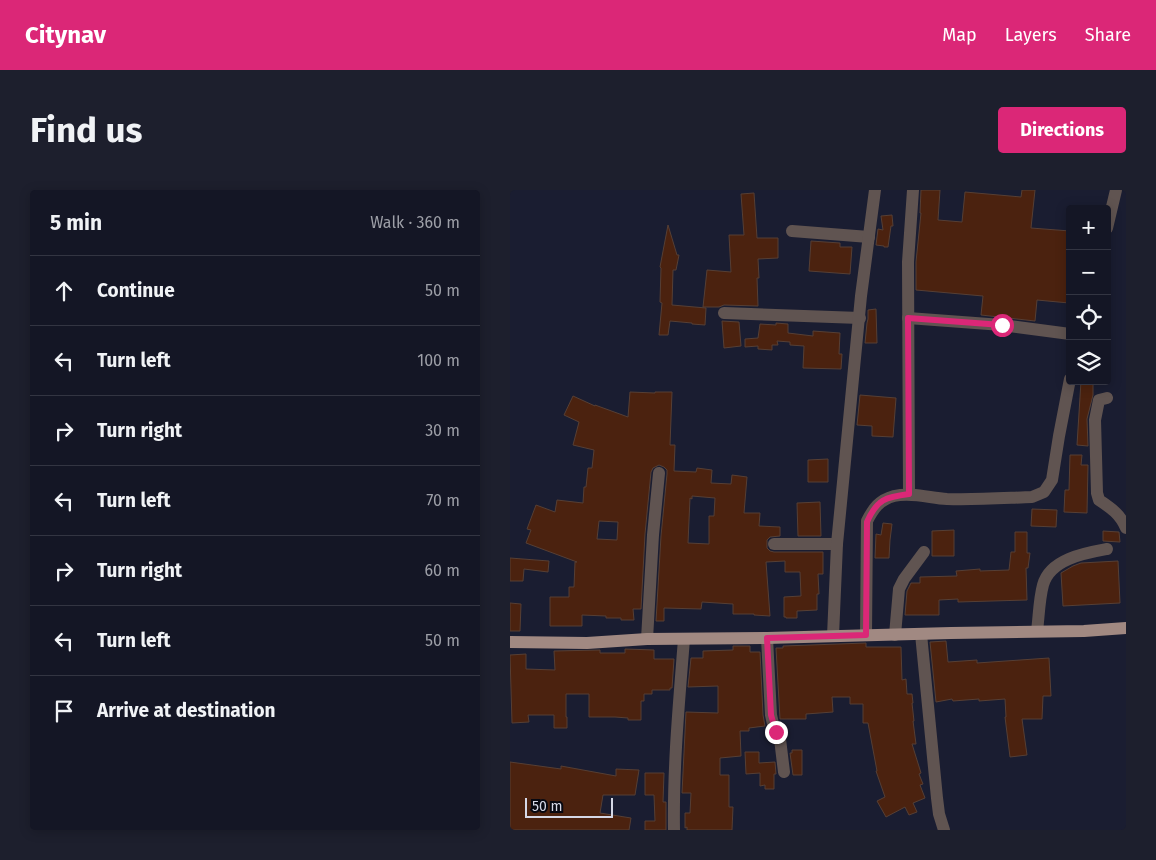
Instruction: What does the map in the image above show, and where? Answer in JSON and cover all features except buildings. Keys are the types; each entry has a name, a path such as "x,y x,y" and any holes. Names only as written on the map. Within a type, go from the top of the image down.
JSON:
{"main road":[{"path":"510,642 587,643 647,639 1084,631 1126,628"}],"street":[{"path":"833,636 837,544 861,296 875,190"},
{"path":"909,494 908,262 913,190"},
{"path":"1111,211 1116,190"},
{"path":"792,231 869,237"},
{"path":"724,312 860,318"},
{"path":"908,318 1002,325 1066,333"},
{"path":"866,635 867,522 873,509 880,502 893,496 909,494 947,499 1032,498 1044,492 1052,480 1069,385"},
{"path":"1107,398 1099,400 1095,420 1097,492 1099,500 1116,511 1126,528"},
{"path":"647,639 653,535 659,473"},
{"path":"774,544 837,544"},
{"path":"1037,631 1043,584 1048,572 1083,553 1107,549"},
{"path":"895,635 899,589 924,552"},
{"path":"921,634 937,798 944,830"},
{"path":"767,638 771,715 780,739 784,772"},
{"path":"674,830 675,749 684,639"}],"route":[{"path":"776,732 771,715 767,638 866,635 867,522 873,509 880,502 893,496 909,494 908,318 1002,325"}]}
